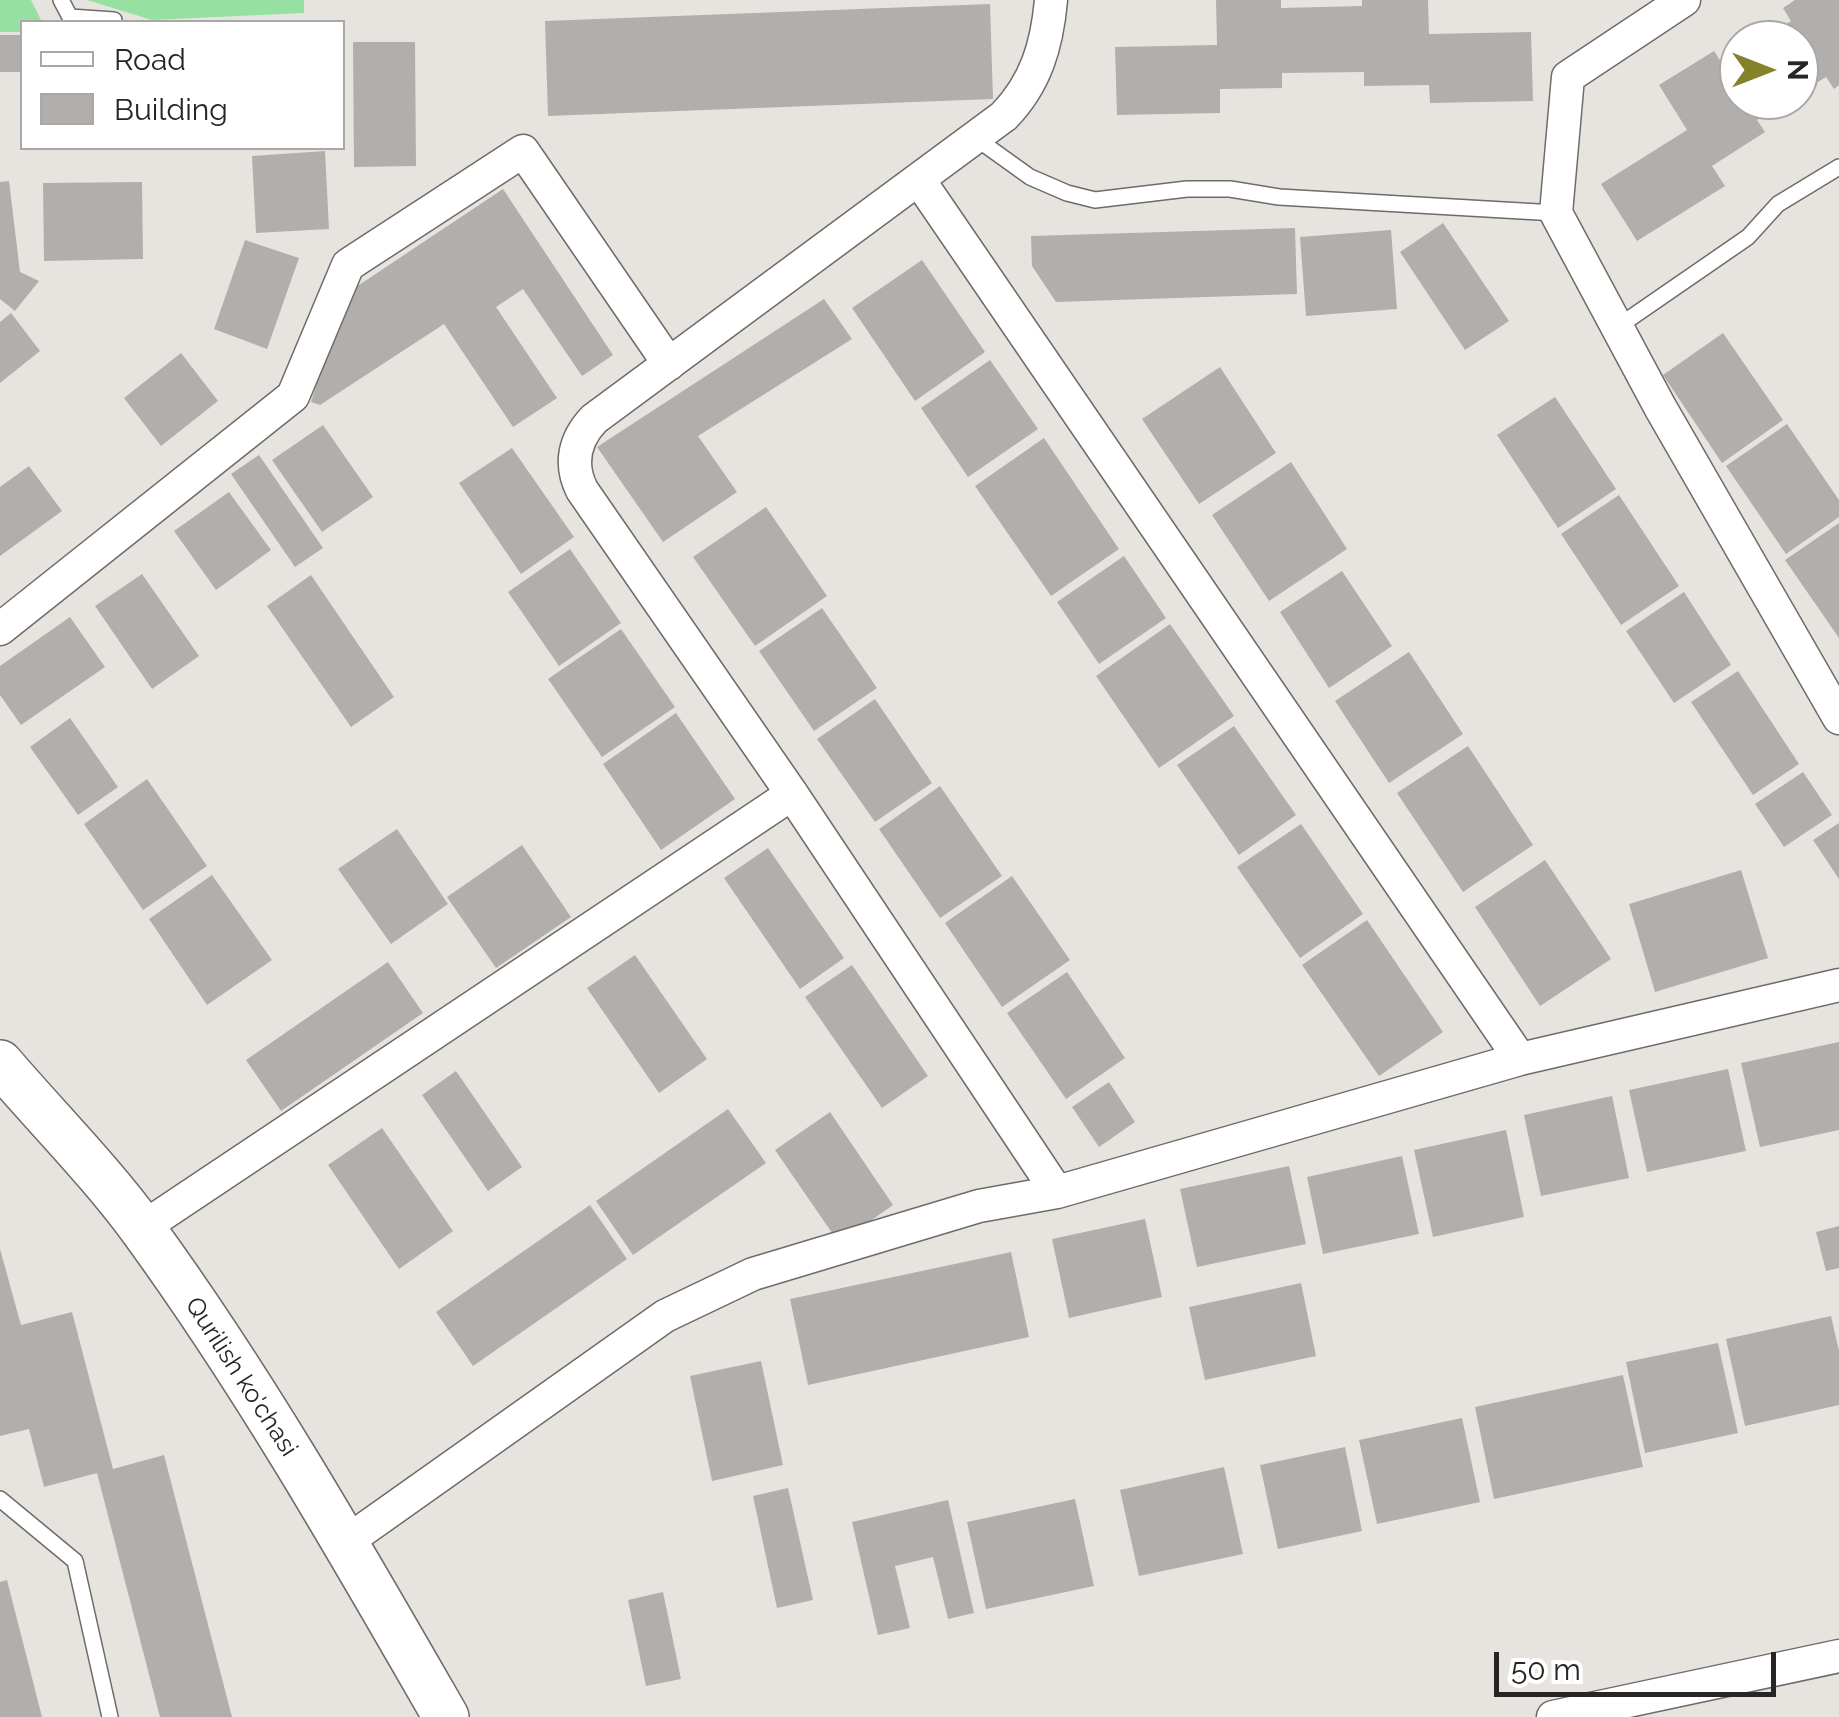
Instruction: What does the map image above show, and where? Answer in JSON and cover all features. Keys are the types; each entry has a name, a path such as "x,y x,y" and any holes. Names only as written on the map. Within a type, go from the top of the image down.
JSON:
{"street":[{"path":"1051,0 1034,77 1023,96 977,138 587,426 577,444 574,471 582,490 792,794 1057,1192"},
{"path":"1684,0 1568,77 1556,213 1616,328 1839,718"},
{"path":"0,629 293,396 348,265 522,151 669,364"},
{"path":"919,180 1520,1059"},
{"path":"142,1228 792,794"},
{"path":"346,1542 664,1316 753,1274 979,1206 1057,1192 1520,1059 1839,984"},
{"name":"Qurilish ko'chasi","path":"0,1064 142,1228 248,1384 346,1542 446,1717"},
{"path":"1552,1717 1839,1656"}],"lane":[{"path":"61,0 70,17 114,20"},
{"path":"977,138 1030,177 1095,200 1187,188 1230,189 1279,196 1556,213"},
{"path":"1616,328 1748,237 1778,204 1839,167"},
{"path":"0,1499 75,1560 110,1717"}],"green space":[{"path":"0,0 31,0 41,20 20,20 20,32 0,32"},
{"path":"87,0 304,0 304,13 152,20"}],"building":[{"path":"1216,0 1281,0 1281,8 1362,6 1362,0 1428,0 1429,34 1531,32 1533,101 1430,103 1429,85 1364,86 1364,72 1282,73 1282,88 1220,89 1220,113 1117,115 1115,47 1217,45"},
{"path":"1795,0 1839,0 1839,85 1834,89 1826,77 1819,81 1819,20 1790,20 1783,8"},
{"path":"990,4 993,99 548,116 545,21"},
{"path":"0,35 20,35 20,72 0,72"},
{"path":"353,42 415,42 416,166 354,167"},
{"path":"1714,51 1719,59 1719,120 1757,120 1765,132 1712,166 1725,186 1637,241 1601,184 1687,130 1659,85"},
{"path":"325,151 329,229 256,233 252,156"},
{"path":"9,181 20,272 39,281 15,311 0,299 0,182"},
{"path":"142,182 143,259 44,261 43,183"},
{"path":"503,189 613,355 582,376 523,289 496,307 557,398 513,427 444,324 320,405 311,402 344,295"},
{"path":"1443,223 1509,321 1465,350 1400,252"},
{"path":"1295,228 1297,294 1056,302 1032,266 1031,236"},
{"path":"1391,230 1397,309 1306,316 1300,237"},
{"path":"245,240 299,258 267,349 214,329"},
{"path":"922,260 985,352 915,401 852,308"},
{"path":"824,299 852,339 698,436 737,492 663,542 597,447"},
{"path":"11,313 40,351 0,383 0,322"},
{"path":"1723,333 1783,420 1722,463 1663,375"},
{"path":"181,353 218,401 161,446 124,398"},
{"path":"990,360 1038,429 968,477 921,408"},
{"path":"1220,367 1276,453 1199,504 1142,419"},
{"path":"1555,397 1616,489 1558,528 1497,435"},
{"path":"1787,424 1839,500 1839,517 1786,554 1726,466"},
{"path":"323,425 373,497 322,532 272,460"},
{"path":"1044,438 1119,549 1051,596 975,486"},
{"path":"512,448 574,537 521,574 459,483"},
{"path":"259,455 323,548 295,567 231,474"},
{"path":"1291,462 1347,549 1269,601 1212,515"},
{"path":"29,466 62,511 0,556 0,487"},
{"path":"229,492 271,550 216,590 174,531"},
{"path":"1619,495 1679,586 1621,625 1561,534"},
{"path":"766,507 827,596 755,646 693,557"},
{"path":"1839,523 1839,638 1785,560"},
{"path":"570,549 621,623 559,666 508,592"},
{"path":"1124,556 1166,618 1099,664 1057,602"},
{"path":"1342,571 1392,646 1329,688 1280,612"},
{"path":"142,574 199,656 152,689 95,606"},
{"path":"311,575 394,697 351,727 267,606"},
{"path":"1684,592 1731,665 1674,703 1626,631"},
{"path":"822,608 877,688 814,731 759,651"},
{"path":"70,617 105,667 21,725 0,695 0,666"},
{"path":"1170,624 1234,716 1159,768 1096,676"},
{"path":"621,629 675,707 602,757 548,679"},
{"path":"1409,652 1463,734 1389,783 1335,701"},
{"path":"1738,671 1799,764 1753,795 1691,702"},
{"path":"875,699 932,783 875,822 817,739"},
{"path":"676,713 735,799 661,850 603,764"},
{"path":"70,718 118,787 78,815 30,747"},
{"path":"1234,726 1296,815 1239,855 1177,765"},
{"path":"1468,746 1533,845 1463,892 1397,793"},
{"path":"1803,772 1832,815 1784,847 1755,804"},
{"path":"147,779 207,866 143,910 84,824"},
{"path":"940,786 1002,876 940,918 879,829"},
{"path":"1839,823 1839,879 1813,840"},
{"path":"1301,824 1363,914 1300,958 1237,867"},
{"path":"397,829 448,904 391,944 338,869"},
{"path":"522,845 571,917 496,968 447,897"},
{"path":"768,848 844,958 800,989 724,878"},
{"path":"1545,860 1611,959 1540,1006 1475,907"},
{"path":"1741,870 1768,958 1655,992 1629,904"},
{"path":"212,875 272,960 207,1005 149,919"},
{"path":"1012,876 1070,960 1002,1007 945,923"},
{"path":"1367,920 1443,1032 1379,1076 1302,965"},
{"path":"635,955 707,1059 659,1093 587,988"},
{"path":"388,962 423,1013 281,1111 246,1060"},
{"path":"852,965 928,1076 882,1108 805,997"},
{"path":"1067,972 1125,1058 1066,1099 1007,1013"},
{"path":"1839,1042 1839,1130 1760,1147 1741,1063"},
{"path":"1728,1069 1746,1151 1647,1172 1629,1090"},
{"path":"456,1071 522,1167 488,1191 422,1095"},
{"path":"1109,1082 1135,1122 1099,1147 1072,1107"},
{"path":"1612,1096 1629,1178 1541,1196 1524,1115"},
{"path":"728,1109 766,1163 633,1255 596,1201"},
{"path":"830,1112 893,1205 839,1243 775,1150"},
{"path":"382,1128 453,1231 399,1269 328,1165"},
{"path":"1506,1130 1524,1217 1433,1237 1414,1150"},
{"path":"1402,1156 1419,1234 1323,1254 1307,1177"},
{"path":"1289,1166 1306,1244 1197,1267 1180,1189"},
{"path":"590,1205 627,1259 473,1366 436,1312"},
{"path":"1145,1219 1162,1297 1069,1318 1052,1239"},
{"path":"1839,1226 1839,1268 1826,1271 1816,1232"},
{"path":"0,1249 21,1325 72,1312 113,1469 164,1455 232,1717 160,1717 97,1473 44,1487 29,1429 0,1436"},
{"path":"1011,1252 1029,1337 808,1385 790,1299"},
{"path":"1301,1283 1316,1356 1205,1380 1189,1307"},
{"path":"1831,1316 1839,1351 1839,1405 1745,1426 1726,1339"},
{"path":"1718,1343 1738,1433 1645,1453 1626,1362"},
{"path":"761,1361 783,1465 712,1481 690,1376"},
{"path":"1623,1375 1643,1467 1494,1499 1475,1407"},
{"path":"1462,1418 1480,1502 1377,1524 1359,1440"},
{"path":"1345,1447 1362,1531 1278,1549 1260,1465"},
{"path":"1224,1467 1243,1554 1139,1576 1120,1490"},
{"path":"788,1488 813,1600 777,1608 753,1496"},
{"path":"1075,1499 1094,1586 986,1609 967,1522"},
{"path":"948,1500 974,1613 948,1619 933,1557 895,1566 910,1628 878,1635 852,1522"},
{"path":"7,1580 42,1717 0,1717 0,1582"},
{"path":"663,1592 681,1679 646,1686 628,1600"}]}
